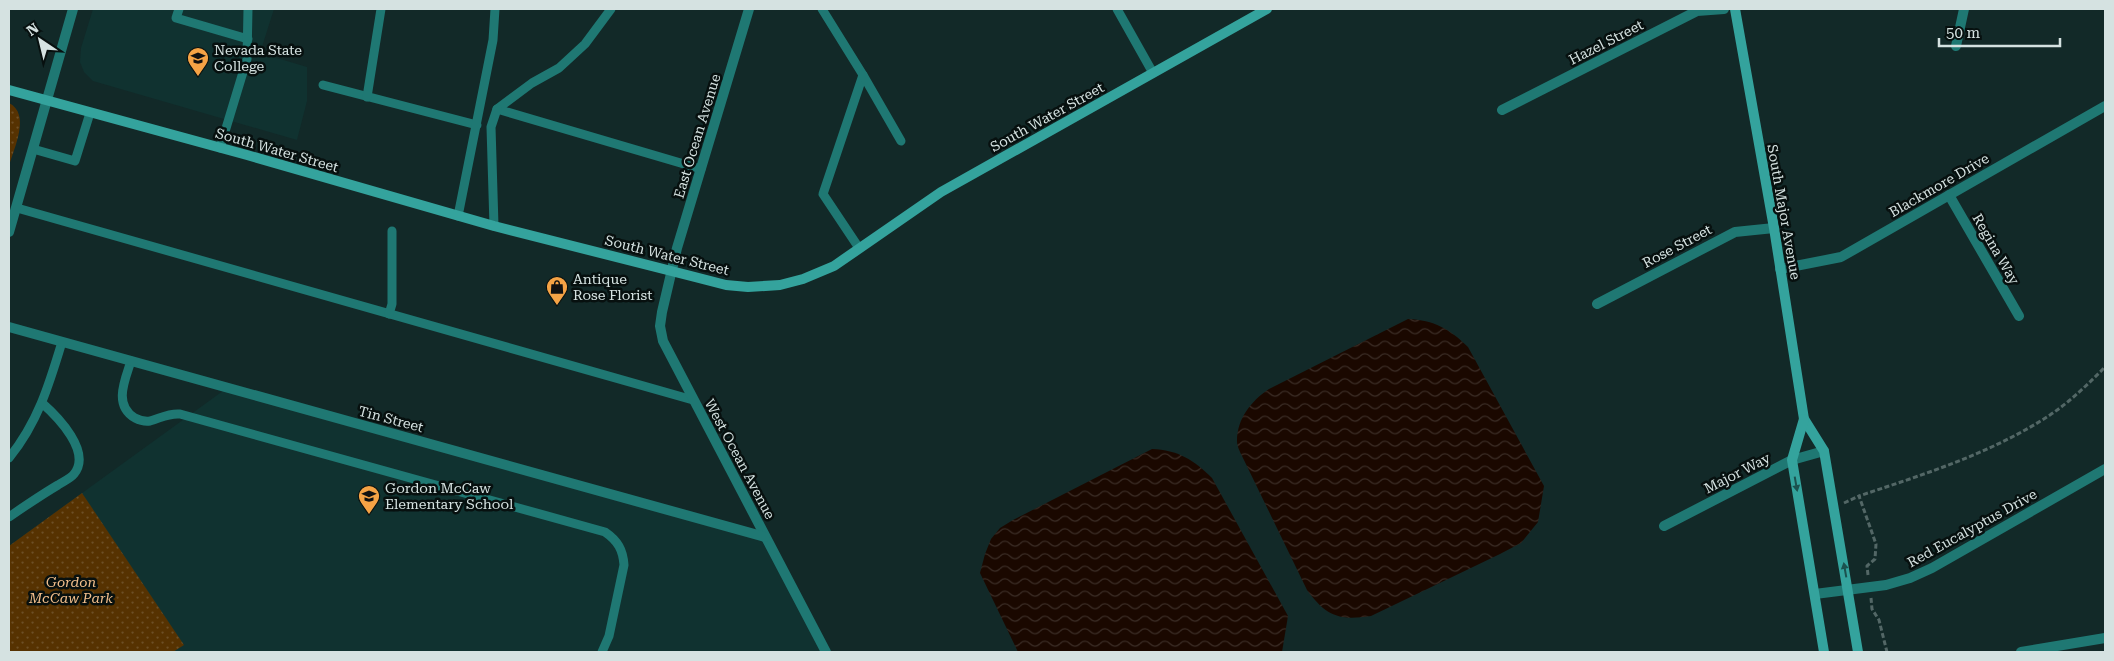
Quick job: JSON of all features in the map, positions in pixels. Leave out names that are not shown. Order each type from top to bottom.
[{"type":"main road","name":"South Water Street","points":[[9,90],[494,226],[726,285],[748,287],[780,285],[834,266],[941,192],[1153,73],[1251,13],[1267,9]]},
{"type":"main road","name":"South Major Avenue","points":[[1735,9],[1774,228],[1804,419],[1824,451],[1858,652]]},
{"type":"main road","name":"South Major Avenue","points":[[1804,419],[1792,460],[1824,652]]},
{"type":"street","points":[[9,232],[73,9]]},
{"type":"street","name":"East Ocean Avenue","points":[[672,271],[749,9]]},
{"type":"street","name":"Hazel Street","points":[[1502,110],[1697,11],[1724,9]]},
{"type":"street","points":[[1956,46],[1964,9]]},
{"type":"street","name":"Blackmore Drive","points":[[1780,269],[1841,257],[2105,106]]},
{"type":"street","name":"Regina Way","points":[[1949,196],[2019,316]]},
{"type":"street","name":"Rose Street","points":[[1597,304],[1734,232],[1774,228]]},
{"type":"street","name":"West Ocean Avenue","points":[[672,271],[660,326],[663,341],[826,652]]},
{"type":"street","name":"Tin Street","points":[[9,327],[765,537]]},
{"type":"street","name":"Major Way","points":[[1664,526],[1792,460],[1824,451]]},
{"type":"street","name":"Red Eucalyptus Drive","points":[[1814,594],[1870,588],[1910,578],[1932,568],[2105,469]]},
{"type":"street","points":[[2021,652],[2105,638]]},
{"type":"lane","points":[[179,9],[176,18],[248,38]]},
{"type":"lane","points":[[220,148],[247,59],[248,9]]},
{"type":"lane","points":[[367,97],[381,9]]},
{"type":"lane","points":[[458,216],[493,40],[495,9]]},
{"type":"lane","points":[[494,226],[491,127],[497,109],[532,83],[559,68],[585,44],[611,9]]},
{"type":"lane","points":[[822,9],[901,141]]},
{"type":"lane","points":[[1117,9],[1153,73]]},
{"type":"lane","points":[[860,248],[823,194],[863,75]]},
{"type":"lane","points":[[323,85],[477,125]]},
{"type":"lane","points":[[497,109],[701,169]]},
{"type":"lane","points":[[33,150],[75,161],[90,113]]},
{"type":"lane","points":[[16,208],[693,400]]},
{"type":"lane","points":[[389,314],[392,304],[392,231]]},
{"type":"lane","points":[[9,458],[42,403],[62,342]]},
{"type":"lane","points":[[131,361],[121,395],[127,412],[138,420],[145,421],[169,414],[180,414],[605,532],[619,544],[623,554],[624,565],[609,636],[602,652]]},
{"type":"lane","points":[[9,516],[74,474],[80,462],[78,450],[68,432],[58,417],[42,403]]},
{"type":"path","points":[[1887,652],[1879,620],[1872,609],[1867,566],[1875,560],[1876,544],[1859,496],[1947,467],[2019,433],[2051,414],[2071,399],[2105,367]]},
{"type":"shaded area","name":"Nevada State College","points":[[93,9],[274,9],[260,53],[307,67],[307,101],[297,140],[93,81],[84,72],[80,62],[81,48]]},
{"type":"shaded area","name":"Gordon McCaw Elementary School","points":[[227,388],[765,537],[826,652],[9,652],[9,546]]},
{"type":"green space","points":[[9,103],[16,108],[20,123],[17,141],[9,166]]},
{"type":"green space","name":"Gordon McCaw Park","points":[[82,493],[184,645],[173,652],[9,652],[9,546]]},
{"type":"water","points":[[1408,319],[1426,321],[1448,330],[1468,347],[1544,486],[1538,522],[1521,543],[1500,554],[1371,616],[1342,617],[1327,611],[1307,590],[1240,451],[1237,443],[1239,425],[1246,411],[1256,399],[1269,389]]},
{"type":"water","points":[[1152,449],[1170,451],[1185,457],[1212,478],[1288,616],[1282,652],[1018,652],[980,573],[991,539],[1000,528],[1013,520]]},
{"type":"place","name":"Nevada State College","points":[[198,77]]},
{"type":"place","name":"Antique Rose Florist","points":[[557,306]]},
{"type":"place","name":"Gordon McCaw Elementary School","points":[[369,515]]}]
